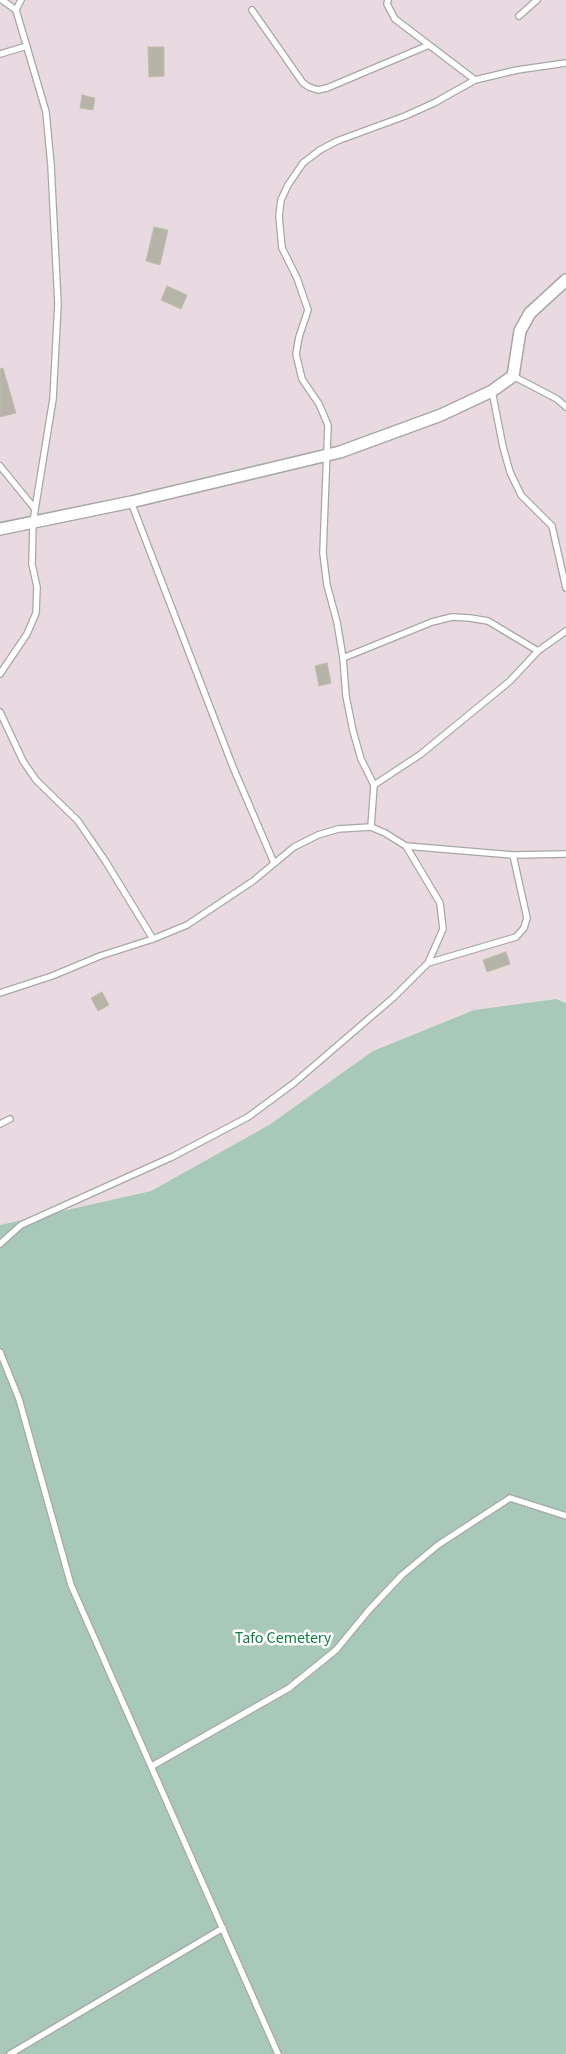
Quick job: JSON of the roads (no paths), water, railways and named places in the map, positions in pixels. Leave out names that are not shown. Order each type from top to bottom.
[{"type":"street","points":[[0,529],[131,502],[340,452],[441,415],[492,391],[513,376],[520,331],[530,313],[566,280]]},
{"type":"lane","points":[[0,674],[26,634],[36,612],[37,587],[32,564],[33,522],[53,399],[58,304],[51,164],[46,112],[16,10],[2,0]]},
{"type":"lane","points":[[16,10],[21,0]]},
{"type":"lane","points":[[388,0],[387,4],[395,19],[475,80]]},
{"type":"lane","points":[[519,16],[537,0]]},
{"type":"lane","points":[[252,10],[303,83],[318,90],[327,88],[429,45]]},
{"type":"lane","points":[[0,54],[27,46]]},
{"type":"lane","points":[[371,827],[374,785],[361,759],[353,731],[346,696],[343,658],[337,622],[327,585],[323,553],[328,425],[319,404],[302,379],[296,354],[299,337],[308,310],[297,278],[282,248],[279,216],[281,200],[288,185],[303,163],[320,150],[337,141],[412,113],[475,80],[517,70],[566,64]]},
{"type":"lane","points":[[513,376],[557,399],[566,407]]},
{"type":"lane","points":[[492,391],[510,472],[521,495],[552,526],[566,588]]},
{"type":"lane","points":[[0,466],[35,509]]},
{"type":"lane","points":[[131,502],[233,767],[274,863]]},
{"type":"lane","points":[[343,658],[432,622],[452,617],[488,621],[538,651]]},
{"type":"lane","points":[[374,785],[420,754],[473,712],[510,681],[538,651],[566,631]]},
{"type":"lane","points":[[0,712],[23,761],[36,780],[78,821],[106,862],[153,939]]},
{"type":"lane","points":[[0,993],[52,976],[100,956],[153,939],[195,920],[253,881],[294,847],[318,835],[347,828],[371,827],[406,846],[440,903],[443,929],[428,963],[341,1045],[294,1083],[248,1117],[172,1158],[21,1225],[0,1244]]},
{"type":"lane","points":[[406,846],[513,854],[566,854]]},
{"type":"lane","points":[[428,963],[516,937],[524,928],[527,918],[513,854]]},
{"type":"lane","points":[[0,1124],[10,1119]]},
{"type":"lane","points":[[0,1352],[19,1400],[71,1585],[278,2054]]},
{"type":"lane","points":[[152,1766],[289,1688],[336,1650],[369,1610],[402,1575],[438,1545],[510,1498],[566,1516]]},
{"type":"lane","points":[[10,2054],[223,1928]]},
{"type":"park label","name":"Tafo Cemetery","points":[[283,1639]]}]
